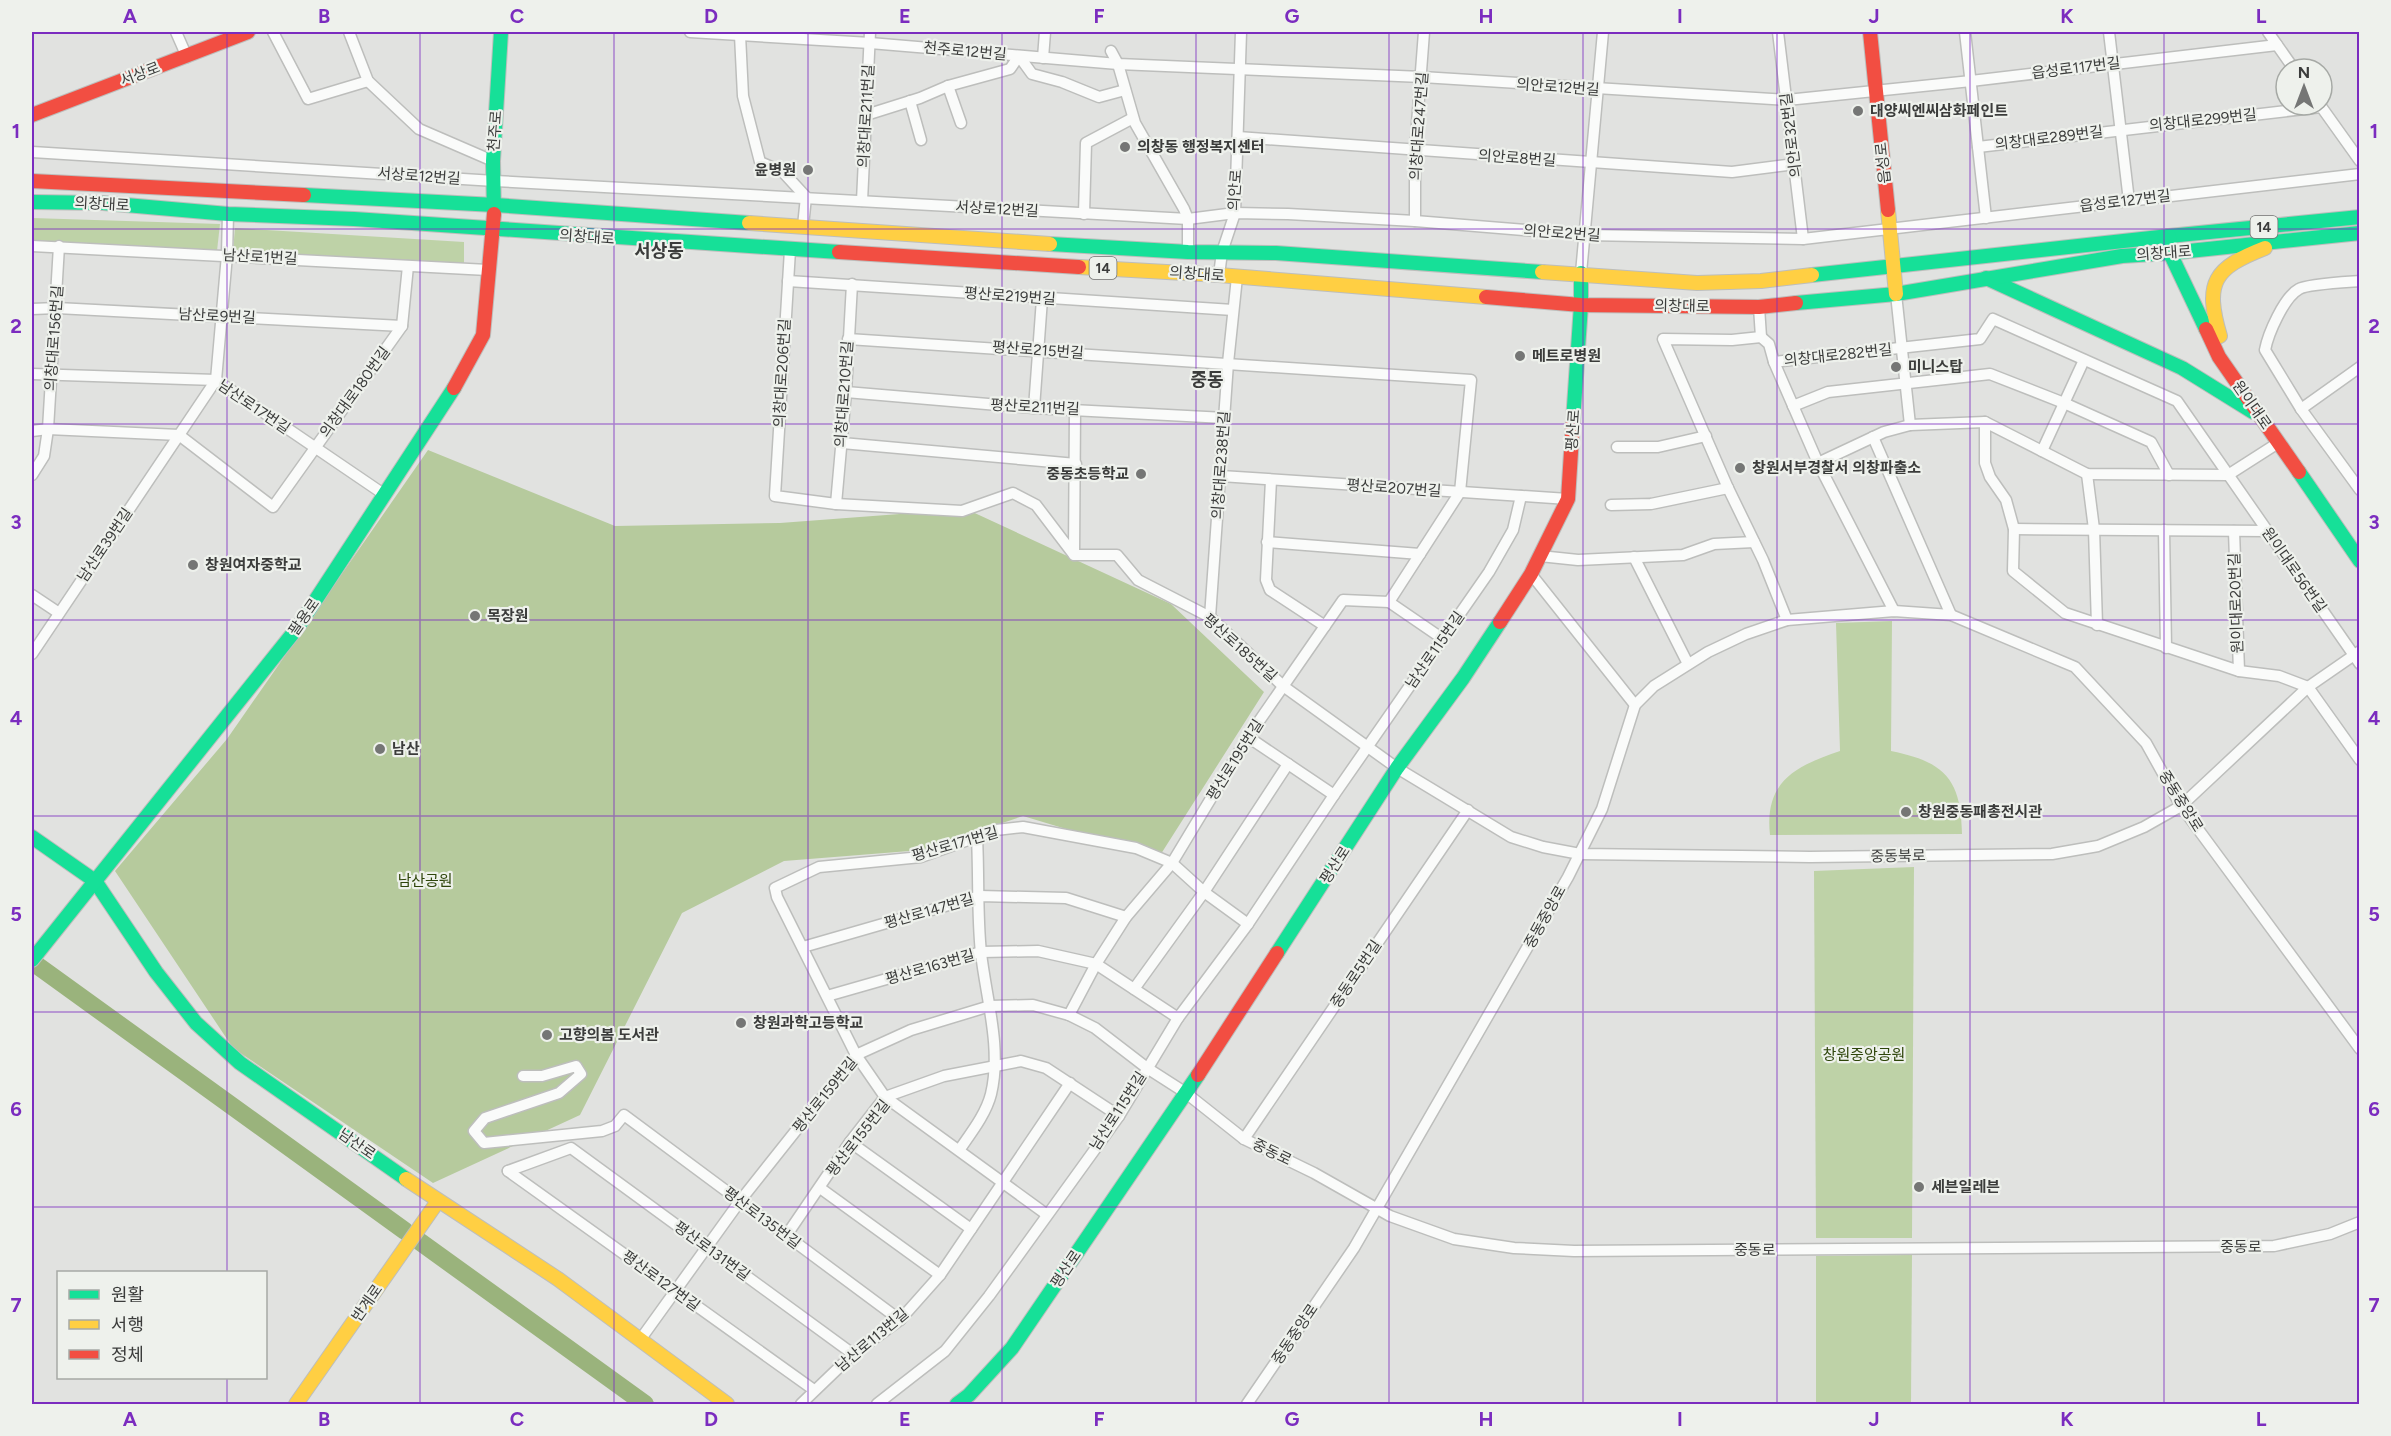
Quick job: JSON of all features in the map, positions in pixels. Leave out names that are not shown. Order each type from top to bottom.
[{"type":"main road","name":"서상로","points":[[32,115],[248,32]]},
{"type":"main road","name":"천주로","points":[[494,231],[493,161],[501,32]]},
{"type":"main road","name":"읍성로","points":[[1870,32],[1896,294]]},
{"type":"main road","name":"의창대로","points":[[32,181],[495,205],[1188,252],[1276,253],[1697,283],[1761,281],[2360,216]]},
{"type":"main road","name":"의창대로","points":[[32,202],[103,203],[228,214],[354,219],[494,231],[1219,275],[1581,305],[1759,307],[1896,294],[2122,256],[2280,243],[2360,233]]},
{"type":"main road","name":"팔용로","points":[[32,960],[298,627],[447,400],[483,335],[488,270],[494,231]]},
{"type":"main road","name":"원이대로","points":[[2169,236],[2170,253],[2219,357],[2360,561]]},
{"type":"main road","points":[[2260,417],[2224,350],[2212,315],[2211,293],[2221,272],[2239,258],[2280,243]]},
{"type":"main road","name":"평산로","points":[[957,1404],[969,1395],[1012,1348],[1186,1093],[1397,768],[1462,678],[1531,574],[1568,499],[1581,305],[1581,273]]},
{"type":"main road","points":[[1986,278],[2182,368],[2260,417]]},
{"type":"main road","name":"남산로","points":[[32,837],[95,881],[156,972],[196,1023],[240,1063],[438,1201],[558,1279],[727,1404]]},
{"type":"main road","name":"반계로","points":[[296,1404],[438,1201]]},
{"type":"street","points":[[176,32],[187,57]]},
{"type":"street","points":[[273,32],[308,99],[368,81]]},
{"type":"street","points":[[349,32],[368,81],[419,129],[493,161]]},
{"type":"street","name":"천주로12번길","points":[[690,32],[870,37],[1019,56],[1240,70]]},
{"type":"street","points":[[1043,58],[1045,32]]},
{"type":"street","name":"의안로","points":[[1219,275],[1222,252],[1235,213],[1241,32]]},
{"type":"street","name":"의창대로247번길","points":[[1415,221],[1415,150],[1424,32]]},
{"type":"street","points":[[1581,273],[1593,163],[1603,32]]},
{"type":"street","name":"의안로32번길","points":[[1778,32],[1803,239]]},
{"type":"street","name":"의창대로289번길","points":[[1965,32],[1986,218]]},
{"type":"street","points":[[2109,32],[2129,201]]},
{"type":"street","points":[[2268,32],[2286,57]]},
{"type":"street","points":[[741,35],[743,96],[760,162],[783,172],[806,197],[802,226]]},
{"type":"street","name":"의창대로211번길","points":[[862,201],[870,37]]},
{"type":"street","name":"읍성로117번길","points":[[1875,90],[2277,45]]},
{"type":"street","points":[[1111,51],[1118,64],[1133,118],[1188,219],[1188,252]]},
{"type":"street","points":[[866,115],[948,86],[1010,69],[1019,56],[1032,74],[1062,82],[1099,97],[1125,90]]},
{"type":"street","name":"의안로12번길","points":[[1240,70],[1422,77],[1599,90],[1787,100],[1875,90]]},
{"type":"street","points":[[948,86],[961,123]]},
{"type":"street","points":[[910,101],[921,140]]},
{"type":"street","name":"의창대로299번길","points":[[2121,130],[2274,112]]},
{"type":"street","points":[[2329,117],[2360,161]]},
{"type":"street","points":[[1084,214],[1086,143],[1133,118]]},
{"type":"street","name":"의창대로289번길","points":[[1978,147],[2121,130]]},
{"type":"street","name":"의안로8번길","points":[[1238,137],[1732,172],[1795,164]]},
{"type":"street","name":"서상로12번길","points":[[32,152],[1084,214],[1188,219],[1235,213]]},
{"type":"street","name":"읍성로127번길","points":[[1890,229],[2360,174]]},
{"type":"street","name":"의안로2번길","points":[[1235,213],[1415,221],[1585,235],[1803,239],[1890,229]]},
{"type":"street","points":[[216,380],[227,255],[228,214]]},
{"type":"street","name":"남산로1번길","points":[[32,246],[488,270]]},
{"type":"street","name":"의창대로156번길","points":[[32,475],[44,456],[48,429],[59,246]]},
{"type":"street","name":"의창대로206번길","points":[[790,250],[775,496],[836,504]]},
{"type":"street","name":"의창대로180번길","points":[[179,435],[273,507],[402,326],[408,266]]},
{"type":"street","name":"의창대로238번길","points":[[1210,617],[1228,363],[1237,277]]},
{"type":"street","name":"평산로219번길","points":[[788,281],[1233,310]]},
{"type":"street","points":[[2360,281],[2299,289],[2286,303],[2267,339],[2265,350],[2301,409],[2360,490]]},
{"type":"street","name":"의창대로210번길","points":[[836,504],[846,392],[852,284]]},
{"type":"street","name":"의창대로282번길","points":[[1896,294],[1910,425]]},
{"type":"street","points":[[1034,408],[1042,299]]},
{"type":"street","points":[[1759,307],[1761,337],[1769,344],[1774,362],[1818,463],[1894,611]]},
{"type":"street","name":"남산로9번길","points":[[32,309],[57,308],[402,326]]},
{"type":"street","name":"의창대로282번길","points":[[1774,362],[1980,339],[1993,319],[2084,360]]},
{"type":"street","points":[[1761,337],[1732,340],[1663,339],[1788,620]]},
{"type":"street","name":"평산로215번길","points":[[848,339],[1471,380],[1460,492]]},
{"type":"street","points":[[2042,451],[2084,360]]},
{"type":"street","name":"원이대로56번길","points":[[2084,360],[2177,401],[2357,657]]},
{"type":"street","points":[[2301,409],[2360,367]]},
{"type":"street","name":"남산로17번길","points":[[32,374],[216,380],[385,495]]},
{"type":"street","points":[[1793,406],[1828,392],[1990,374],[2064,403],[2151,442],[2169,475]]},
{"type":"street","name":"남산로39번길","points":[[32,654],[216,380]]},
{"type":"street","name":"평산로211번길","points":[[846,392],[1034,408],[1225,418]]},
{"type":"street","points":[[1074,555],[1075,409]]},
{"type":"street","points":[[1818,463],[1873,437],[1910,425],[1985,422],[2087,474],[2228,475],[2278,443]]},
{"type":"street","name":"원이대로20번길","points":[[1985,422],[1985,463],[1990,477],[2006,500],[2014,529],[2013,571],[2065,613],[2239,671],[2234,531]]},
{"type":"street","points":[[32,431],[48,429],[179,435]]},
{"type":"street","points":[[1617,447],[1658,447],[1706,436]]},
{"type":"street","points":[[1873,437],[1951,615]]},
{"type":"street","points":[[842,443],[1076,464]]},
{"type":"street","points":[[2087,474],[2094,529],[2097,625]]},
{"type":"street","name":"평산로207번길","points":[[1221,476],[1568,499]]},
{"type":"street","points":[[1271,480],[1265,573],[1270,590],[1325,626]]},
{"type":"street","points":[[1611,505],[1651,504],[1728,488]]},
{"type":"street","points":[[1443,639],[1389,603],[1460,492]]},
{"type":"street","points":[[836,504],[962,512],[1013,494],[1036,505],[1074,555]]},
{"type":"street","name":"남산로115번길","points":[[877,1404],[945,1351],[989,1296],[1046,1214],[1119,1116],[1178,1018],[1248,924],[1488,572],[1513,530],[1521,496]]},
{"type":"street","name":"원이대로20번길","points":[[2014,529],[2267,531]]},
{"type":"street","points":[[2164,530],[2166,648]]},
{"type":"street","points":[[1267,542],[1420,554]]},
{"type":"street","points":[[1540,556],[1578,560],[1683,555],[1714,544],[1754,542]]},
{"type":"street","name":"평산로185번길","points":[[1074,555],[1117,555],[1138,580],[1210,617],[1283,686],[1397,768]]},
{"type":"street","points":[[1634,557],[1688,664]]},
{"type":"street","points":[[1531,574],[1635,705]]},
{"type":"street","points":[[32,595],[59,613]]},
{"type":"street","name":"평산로195번길","points":[[1070,1015],[1096,964],[1126,918],[1172,863],[1248,737],[1342,600],[1389,603]]},
{"type":"street","name":"중동중앙로","points":[[1246,1404],[1354,1248],[1506,987],[1580,854],[1602,808],[1635,705],[1654,686],[1708,652],[1746,634],[1788,620],[1894,611],[1951,615],[2075,667],[2146,743],[2181,807],[2360,1049]]},
{"type":"street","name":"중동북로","points":[[1397,768],[1511,837],[1543,847],[1580,854],[1810,857],[2052,854],[2098,846],[2144,827],[2181,807],[2308,687],[2357,657]]},
{"type":"street","points":[[2239,671],[2279,676],[2308,687],[2360,760]]},
{"type":"street","points":[[1248,737],[1334,795]]},
{"type":"street","points":[[1134,989],[1204,892],[1288,764]]},
{"type":"street","name":"중동로5번길","points":[[1244,1138],[1468,810]]},
{"type":"street","name":"평산로171번길","points":[[803,947],[777,897],[776,888],[819,867],[921,857],[996,830],[1023,827],[1136,848],[1172,863],[1204,892],[1248,924]]},
{"type":"street","points":[[960,1149],[979,1121],[991,1095],[994,1065],[990,1006],[981,952],[977,838]]},
{"type":"street","name":"평산로147번길","points":[[803,947],[980,896],[1066,898],[1126,918]]},
{"type":"street","points":[[803,947],[856,1055],[885,1097],[960,1149],[1046,1214]]},
{"type":"street","name":"평산로163번길","points":[[827,996],[981,952],[1038,951],[1096,964],[1178,1018]]},
{"type":"street","name":"평산로159번길","points":[[640,1340],[740,1201],[856,1055],[911,1030],[990,1006],[1033,1005],[1070,1015],[1095,1028],[1147,1068],[1186,1093]]},
{"type":"street","name":"평산로155번길","points":[[786,1236],[850,1142],[885,1097],[944,1076],[1021,1061],[1046,1068],[1119,1116]]},
{"type":"street","name":"평산로135번길","points":[[523,1076],[542,1076],[576,1066],[581,1074],[559,1093],[485,1118],[474,1131],[484,1143],[602,1131],[615,1126],[624,1114],[900,1320]]},
{"type":"street","name":"남산로113번길","points":[[801,1404],[853,1354],[900,1320],[940,1275],[1070,1083]]},
{"type":"street","name":"중동로","points":[[1186,1093],[1244,1138],[1314,1173],[1376,1209],[1426,1231],[1454,1239],[1515,1248],[1574,1251],[2274,1246],[2330,1234],[2360,1222]]},
{"type":"street","points":[[850,1142],[971,1229]]},
{"type":"street","name":"평산로127번길","points":[[571,1148],[508,1171],[814,1390]]},
{"type":"street","name":"평산로131번길","points":[[571,1148],[853,1354]]},
{"type":"street","points":[[819,1188],[940,1275]]},
{"type":"green space","points":[[32,218],[220,224],[217,251],[32,242]]},
{"type":"green space","points":[[235,228],[464,242],[464,265],[233,251]]},
{"type":"green space","name":"남산공원","points":[[428,450],[615,526],[780,523],[966,509],[1171,604],[1264,692],[1159,857],[1023,816],[922,850],[784,861],[682,913],[580,1115],[433,1183],[233,1048],[115,871],[227,739]]},
{"type":"green space","points":[[1892,621],[1891,751],[1925,761],[1946,776],[1958,799],[1962,834],[1770,835],[1769,817],[1772,801],[1786,778],[1810,763],[1840,751],[1836,623]]},
{"type":"green space","name":"창원중앙공원","points":[[1914,867],[1912,1238],[1816,1238],[1814,871]]},
{"type":"green space","points":[[1912,1255],[1911,1404],[1816,1404],[1816,1256]]},
{"type":"waterway","points":[[38,966],[405,1231]]},
{"type":"waterway","points":[[419,1241],[645,1404]]},
{"type":"traffic: fast","points":[[494,214],[493,161],[501,32]]},
{"type":"traffic: fast","points":[[304,195],[495,205],[749,223]]},
{"type":"traffic: fast","points":[[32,202],[103,203],[228,214],[354,219],[839,252]]},
{"type":"traffic: fast","points":[[2169,236],[2360,217]]},
{"type":"traffic: fast","points":[[2170,253],[2360,233]]},
{"type":"traffic: fast","points":[[1812,275],[2169,236],[2170,253],[2206,329]]},
{"type":"traffic: fast","points":[[1050,244],[1188,252],[1276,253],[1542,272]]},
{"type":"traffic: fast","points":[[1796,303],[1896,294],[2122,256],[2170,253]]},
{"type":"traffic: fast","points":[[1573,421],[1581,273]]},
{"type":"traffic: fast","points":[[1986,278],[2182,368],[2253,412]]},
{"type":"traffic: fast","points":[[32,960],[298,627],[454,388]]},
{"type":"traffic: fast","points":[[2299,472],[2360,561]]},
{"type":"traffic: fast","points":[[1277,953],[1397,768],[1463,678],[1500,622]]},
{"type":"traffic: fast","points":[[32,837],[95,881],[156,972],[196,1023],[240,1063],[406,1179]]},
{"type":"traffic: fast","points":[[957,1404],[969,1395],[1012,1348],[1198,1075]]},
{"type":"traffic: slow","points":[[1888,210],[1896,294]]},
{"type":"traffic: slow","points":[[749,223],[1050,244]]},
{"type":"traffic: slow","points":[[2220,336],[2213,302],[2217,279],[2234,263],[2265,248]]},
{"type":"traffic: slow","points":[[1079,267],[1219,275],[1486,297]]},
{"type":"traffic: slow","points":[[1542,272],[1697,283],[1761,281],[1812,275]]},
{"type":"traffic: slow","points":[[406,1179],[558,1279],[727,1404]]},
{"type":"traffic: slow","points":[[296,1404],[438,1201]]},
{"type":"traffic: jam","points":[[32,115],[248,32]]},
{"type":"traffic: jam","points":[[1870,32],[1888,210]]},
{"type":"traffic: jam","points":[[32,181],[304,195]]},
{"type":"traffic: jam","points":[[454,388],[483,335],[494,214]]},
{"type":"traffic: jam","points":[[839,252],[1079,267]]},
{"type":"traffic: jam","points":[[1486,297],[1581,305],[1759,307],[1796,303]]},
{"type":"traffic: jam","points":[[2206,329],[2219,357],[2299,472]]},
{"type":"traffic: jam","points":[[1500,622],[1531,574],[1568,499],[1573,421]]},
{"type":"traffic: jam","points":[[1198,1075],[1277,953]]},
{"type":"place","name":"대양씨엔씨삼화페인트","points":[[1858,111]]},
{"type":"place","name":"의창동 행정복지센터","points":[[1125,147]]},
{"type":"place","name":"윤병원","points":[[808,170]]},
{"type":"place","name":"메트로병원","points":[[1520,356]]},
{"type":"place","name":"미니스탑","points":[[1896,367]]},
{"type":"place","name":"창원서부경찰서 의창파출소","points":[[1740,468]]},
{"type":"place","name":"중동초등학교","points":[[1141,474]]},
{"type":"place","name":"창원여자중학교","points":[[193,565]]},
{"type":"place","name":"목장원","points":[[475,616]]},
{"type":"place","name":"남산","points":[[380,749]]},
{"type":"place","name":"창원중동패총전시관","points":[[1906,812]]},
{"type":"place","name":"창원과학고등학교","points":[[741,1023]]},
{"type":"place","name":"고향의봄 도서관","points":[[547,1035]]},
{"type":"place","name":"세븐일레븐","points":[[1919,1187]]},
{"type":"district","name":"서상동","points":[[659,251]]},
{"type":"district","name":"중동","points":[[1207,380]]}]
